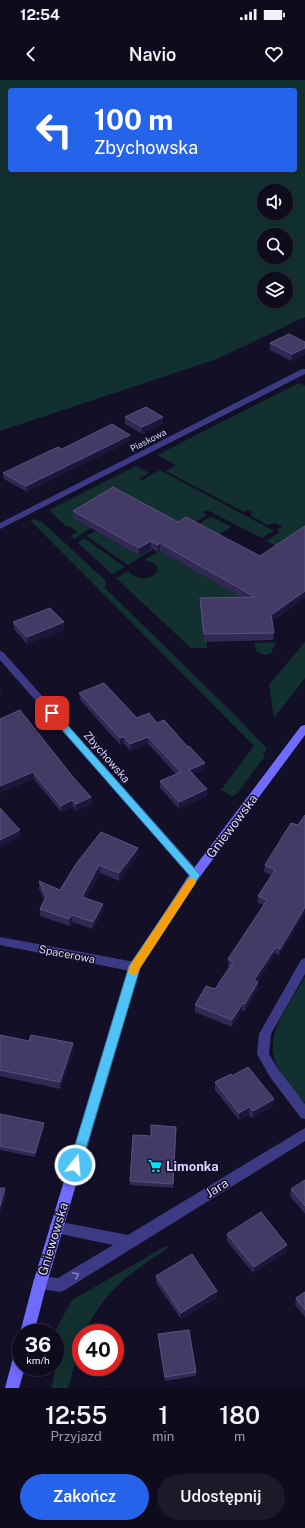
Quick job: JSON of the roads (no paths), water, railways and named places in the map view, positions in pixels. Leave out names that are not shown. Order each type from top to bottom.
[{"type":"street","name":"Piaskowa","points":[[0,526],[305,372]]},
{"type":"street","name":"Zbychowska","points":[[0,654],[195,875]]},
{"type":"street","name":"Gniewowska","points":[[29,1324],[56,1227],[135,966],[195,875],[305,728]]},
{"type":"street","name":"Spacerowa","points":[[0,941],[135,966]]},
{"type":"street","points":[[305,963],[265,1034],[263,1054],[274,1073],[305,1114]]},
{"type":"street","name":"Jara","points":[[40,1283],[60,1284],[305,1134]]},
{"type":"street","points":[[56,1227],[130,1242]]},
{"type":"street","points":[[12,1388],[15,1376]]},
{"type":"place","name":"Limonka","points":[[155,1166]]}]
